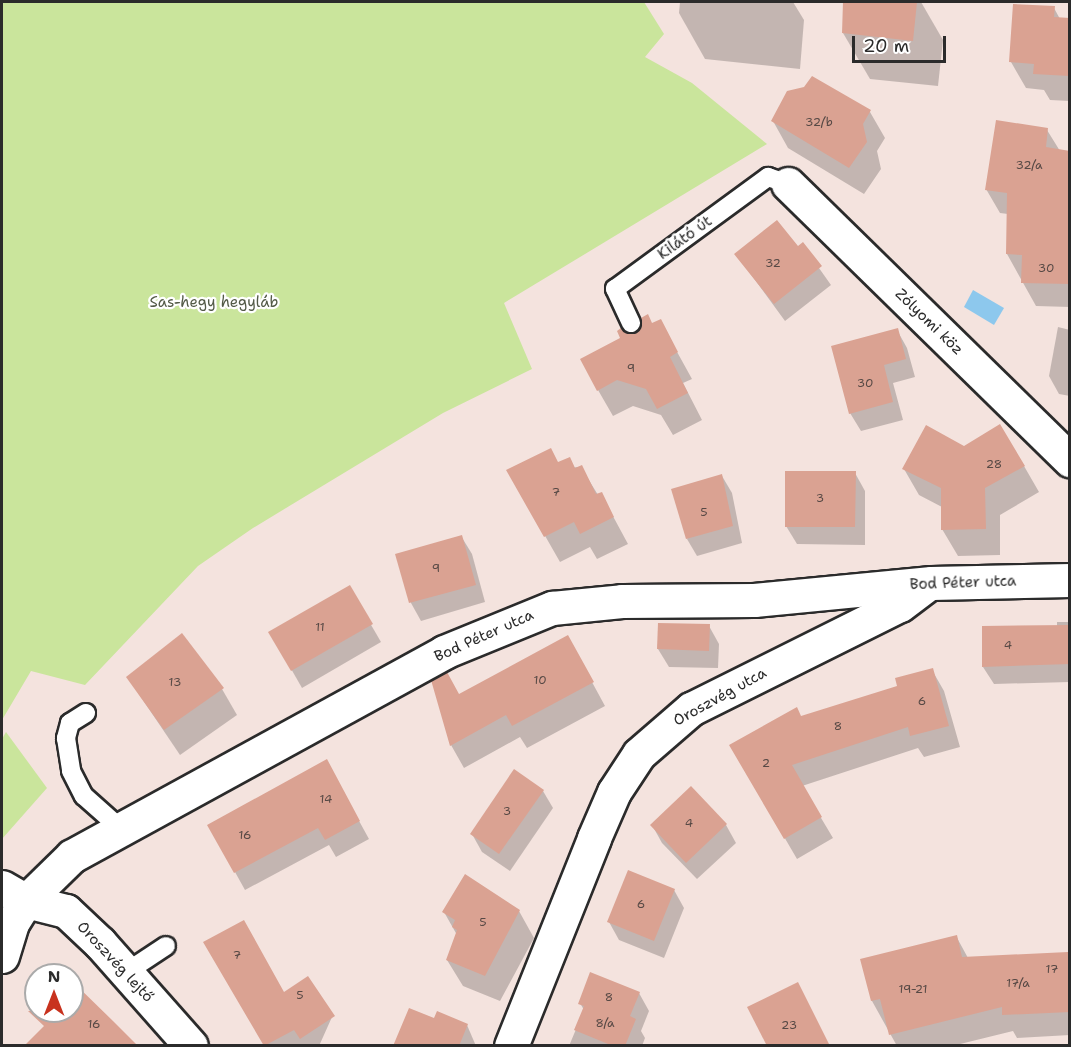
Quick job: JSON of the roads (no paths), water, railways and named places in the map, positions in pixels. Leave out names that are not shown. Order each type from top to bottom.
[{"type":"street","name":"Zólyomi köz","points":[[788,184],[1070,460]]},
{"type":"street","name":"Bod Péter utca","points":[[2,956],[12,923],[14,894],[72,856],[444,652],[552,608],[622,601],[754,600],[931,583],[1070,580]]},
{"type":"street","name":"Oroszvég utca","points":[[511,1046],[610,801],[639,754],[691,709],[900,605],[931,583]]},
{"type":"street","name":"Oroszvég lejtő","points":[[14,894],[66,911],[191,1046]]},
{"type":"lane","name":"Kilátó út","points":[[632,323],[615,289],[768,177],[788,184]]},
{"type":"lane","points":[[86,714],[70,723],[66,738],[71,771],[84,796],[120,828]]},
{"type":"lane","points":[[125,973],[166,946]]},
{"type":"water","points":[[973,290],[1004,308],[994,325],[964,307]]},
{"type":"park label","name":"Sas-hegy hegyláb","points":[[214,303]]}]
